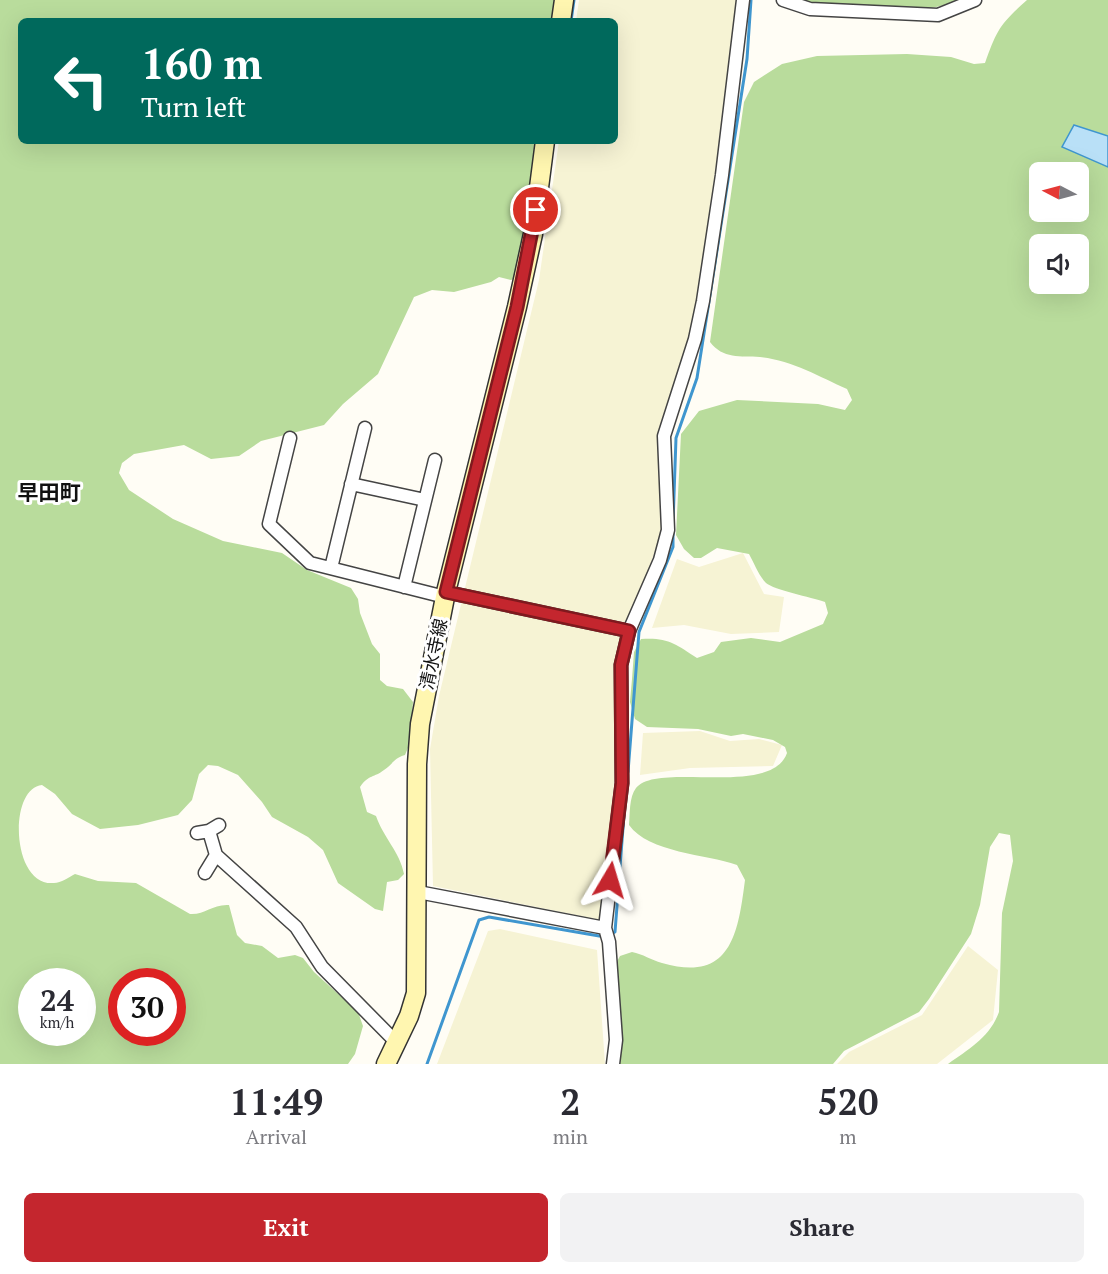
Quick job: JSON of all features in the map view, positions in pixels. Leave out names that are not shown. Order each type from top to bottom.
[{"type":"main road","points":[[561,18],[564,0]]},
{"type":"main road","name":"清水寺線","points":[[386,1064],[397,1043],[416,993],[417,765],[420,724],[445,595],[533,234],[545,144]]},
{"type":"street","points":[[613,1064],[616,1040],[609,942],[605,928],[622,783],[621,665],[629,631],[660,560],[668,530],[664,436],[695,339],[703,302],[722,175],[743,0]]},
{"type":"street","points":[[783,0],[810,9],[938,15],[975,0]]},
{"type":"street","points":[[331,568],[365,428]]},
{"type":"street","points":[[290,438],[269,524],[310,563],[445,595],[629,631]]},
{"type":"street","points":[[404,586],[435,460]]},
{"type":"street","points":[[351,484],[425,500]]},
{"type":"street","points":[[209,830],[216,855],[296,927],[322,967],[397,1043]]},
{"type":"street","points":[[206,873],[216,855]]},
{"type":"street","points":[[418,892],[605,928]]},
{"type":"shaded area","points":[[579,0],[738,0],[696,313],[660,436],[662,530],[614,671],[614,782],[601,920],[433,886],[430,749],[439,696],[539,280],[559,144],[618,144],[618,18],[576,18]]},
{"type":"shaded area","points":[[743,553],[764,594],[784,597],[779,632],[731,634],[684,625],[652,628],[677,559],[699,567]]},
{"type":"shaded area","points":[[700,731],[730,741],[759,739],[782,745],[773,766],[690,768],[640,775],[643,733]]},
{"type":"shaded area","points":[[500,929],[597,950],[605,1064],[437,1064],[488,931]]},
{"type":"shaded area","points":[[968,946],[998,970],[993,1020],[937,1064],[837,1064],[849,1052],[922,1015]]},
{"type":"green space","points":[[0,0],[557,0],[556,18],[18,18],[18,144],[539,144],[517,278],[511,280],[499,277],[491,282],[454,292],[432,290],[414,297],[378,374],[343,404],[324,425],[261,441],[239,456],[211,459],[184,445],[134,454],[122,463],[119,473],[129,490],[173,519],[223,541],[282,553],[307,570],[351,588],[358,599],[360,613],[372,644],[380,654],[380,680],[387,686],[403,689],[413,702],[410,743],[405,755],[366,780],[360,787],[367,812],[376,816],[399,859],[404,874],[398,880],[387,882],[383,911],[375,909],[338,883],[323,850],[308,837],[272,817],[238,775],[218,766],[208,765],[199,774],[192,800],[178,815],[138,825],[100,829],[72,814],[55,794],[42,785],[31,790],[23,802],[19,837],[22,855],[29,870],[40,880],[57,883],[75,874],[98,881],[136,883],[190,914],[229,905],[237,935],[245,943],[262,946],[278,958],[295,955],[303,958],[314,972],[358,1012],[363,1026],[355,1054],[348,1064],[0,1064]]},
{"type":"green space","points":[[790,0],[960,0],[919,10],[876,11]]},
{"type":"green space","points":[[1027,0],[1108,0],[1108,1064],[948,1064],[971,1048],[990,1029],[999,1012],[1002,913],[1013,861],[1010,835],[999,833],[990,847],[980,905],[971,934],[919,1012],[844,1051],[833,1064],[617,1064],[615,965],[620,956],[632,952],[662,963],[685,967],[703,966],[717,960],[727,949],[734,935],[745,880],[737,865],[664,847],[638,834],[629,825],[630,806],[636,788],[648,781],[666,777],[738,777],[760,774],[777,766],[787,753],[785,747],[773,740],[743,734],[731,736],[698,729],[647,727],[635,719],[630,702],[634,652],[641,639],[671,642],[697,658],[714,652],[721,642],[751,638],[780,642],[823,624],[828,613],[825,602],[770,586],[759,573],[749,554],[717,548],[701,558],[694,558],[684,549],[676,535],[681,434],[699,411],[737,400],[818,404],[845,410],[852,400],[847,389],[805,370],[772,359],[726,354],[710,342],[744,102],[754,82],[782,64],[817,56],[907,54],[951,57],[974,64],[985,63],[1000,28]]},
{"type":"water","points":[[1074,125],[1108,136],[1108,167],[1062,147]]},
{"type":"waterway","points":[[571,18],[574,0]]},
{"type":"waterway","points":[[673,524],[676,438],[697,378],[747,59],[751,0]]},
{"type":"waterway","points":[[628,772],[639,632],[673,547],[673,531]]},
{"type":"waterway","points":[[611,934],[615,932],[624,815]]},
{"type":"waterway","points":[[427,1064],[479,920],[489,917],[605,937]]},
{"type":"district","name":"早田町","points":[[49,492]]},
{"type":"route","points":[[536,210],[517,307],[446,592],[629,631],[621,665],[622,783],[610,880]]}]
